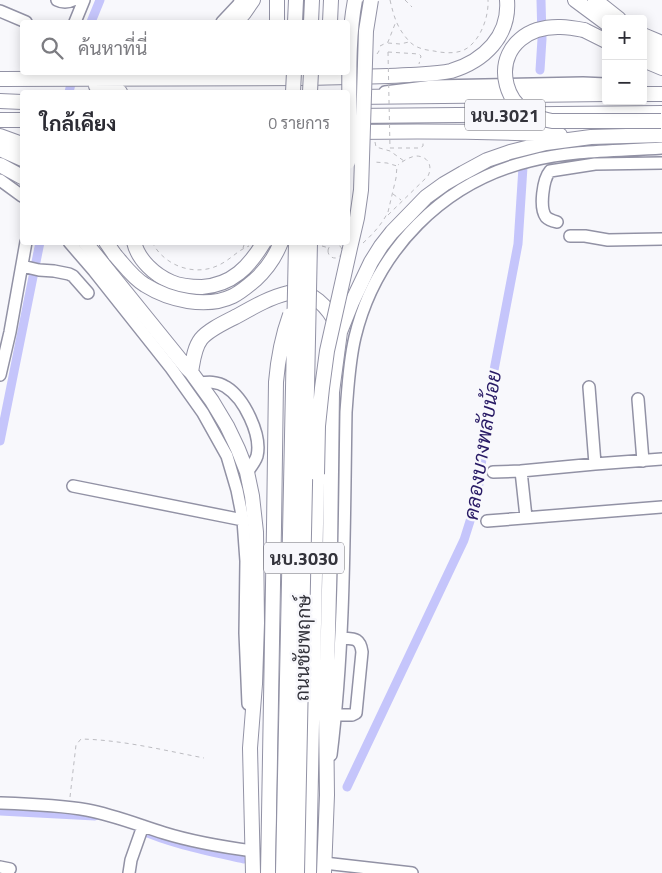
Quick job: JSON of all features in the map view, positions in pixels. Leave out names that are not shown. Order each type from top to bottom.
[{"type":"main road","points":[[238,20],[253,0]]},
{"type":"main road","points":[[277,0],[277,20]]},
{"type":"main road","points":[[295,20],[296,0]]},
{"type":"main road","points":[[300,20],[301,0]]},
{"type":"main road","points":[[313,0],[313,20]]},
{"type":"main road","points":[[330,20],[331,0]]},
{"type":"main road","points":[[350,49],[352,19],[356,0]]},
{"type":"main road","points":[[309,873],[319,417],[327,350],[352,240],[361,190],[366,31],[370,0]]},
{"type":"main road","points":[[0,79],[67,77],[105,79],[376,77],[450,71],[471,62],[497,41],[504,28],[508,10],[507,0]]},
{"type":"main road","points":[[575,0],[602,20]]},
{"type":"main road","points":[[595,0],[614,15]]},
{"type":"main road","points":[[602,39],[584,30],[565,27],[539,29],[525,36],[513,46],[508,56],[506,78],[511,97],[523,110],[540,119],[552,121],[662,123]]},
{"type":"main road","points":[[647,37],[662,44]]},
{"type":"main road","points":[[647,48],[662,56]]},
{"type":"main road","points":[[647,62],[662,68]]},
{"type":"main road","points":[[105,79],[120,75]]},
{"type":"main road","points":[[293,90],[294,75]]},
{"type":"main road","points":[[299,75],[299,90]]},
{"type":"main road","points":[[312,75],[312,90]]},
{"type":"main road","points":[[350,75],[350,90]]},
{"type":"main road","points":[[0,88],[99,86],[115,90]]},
{"type":"main road","name":"นบ.3021","points":[[351,97],[602,94]]},
{"type":"main road","points":[[0,101],[20,102]]},
{"type":"main road","name":"นบ.3021","points":[[350,116],[662,123]]},
{"type":"main road","points":[[0,120],[20,120]]},
{"type":"main road","points":[[324,868],[332,392],[340,332],[370,262],[392,232],[426,197],[463,173],[510,152],[546,143],[591,138],[662,123]]},
{"type":"main road","points":[[350,132],[410,131],[591,138]]},
{"type":"main road","points":[[0,136],[20,143]]},
{"type":"main road","points":[[0,149],[20,158]]},
{"type":"main road","points":[[0,164],[20,176]]},
{"type":"main road","points":[[88,245],[195,377],[228,426],[246,472],[252,496],[257,550],[257,640],[250,748],[253,873]]},
{"type":"main road","points":[[108,245],[129,272],[143,284],[162,295],[179,300],[199,302],[219,300],[232,296],[245,288],[267,267],[277,254],[280,245]]},
{"type":"main road","points":[[134,245],[145,262],[157,274],[172,282],[194,287],[213,286],[232,279],[254,258],[258,245]]},
{"type":"main road","name":"ถนนชัยพฤกษ์","points":[[283,873],[296,245]]},
{"type":"main road","name":"ถนนชัยพฤกษ์","points":[[297,873],[310,245]]},
{"type":"main road","points":[[268,873],[276,382],[282,339],[301,286],[320,245]]},
{"type":"main road","points":[[195,377],[197,346],[205,335],[223,323],[268,300],[290,292],[304,293],[322,303],[335,321],[340,332]]},
{"type":"street","points":[[57,0],[63,2],[73,0]]},
{"type":"street","points":[[76,20],[84,0]]},
{"type":"street","points":[[224,20],[241,0]]},
{"type":"street","points":[[0,10],[22,20]]},
{"type":"street","points":[[351,97],[433,86],[602,84]]},
{"type":"street","points":[[326,795],[336,714],[341,638],[348,384],[355,337],[374,285],[388,261],[422,218],[466,186],[490,174],[531,160],[550,157],[662,148]]},
{"type":"street","points":[[556,222],[548,219],[543,208],[542,199],[547,175],[550,171],[595,164],[662,163]]},
{"type":"street","points":[[0,180],[20,195]]},
{"type":"street","points":[[570,236],[585,236],[608,240],[662,239]]},
{"type":"street","points":[[0,375],[24,267],[26,245]]},
{"type":"street","points":[[72,245],[171,368],[203,413],[227,456],[243,520],[246,561],[245,633],[250,748]]},
{"type":"street","points":[[24,267],[74,276],[88,293]]},
{"type":"street","points":[[195,377],[226,386],[236,396],[250,418],[258,441],[258,454],[246,472]]},
{"type":"street","points":[[589,387],[595,464]]},
{"type":"street","points":[[638,399],[643,461]]},
{"type":"street","points":[[493,472],[662,459]]},
{"type":"street","points":[[521,471],[526,518]]},
{"type":"street","points":[[73,486],[243,520]]},
{"type":"street","points":[[486,521],[662,507]]},
{"type":"street","points":[[336,714],[356,713],[362,652],[360,642],[341,638]]},
{"type":"street","points":[[0,803],[87,810],[121,818],[143,827],[210,845],[253,851]]},
{"type":"street","points":[[129,873],[131,860],[143,827]]},
{"type":"street","points":[[324,868],[412,873]]},
{"type":"path","points":[[390,0],[396,23],[410,42],[416,47],[439,52],[456,52],[464,50],[471,44],[485,23],[488,0]]},
{"type":"path","points":[[405,0],[412,7]]},
{"type":"path","points":[[386,43],[400,44],[410,42]]},
{"type":"path","points":[[372,58],[379,51],[379,47]]},
{"type":"path","points":[[413,65],[418,64],[420,60],[421,56],[418,54],[388,52],[390,148],[420,148],[423,146],[423,142],[420,140]]},
{"type":"path","points":[[387,65],[396,65]]},
{"type":"path","points":[[375,142],[376,147],[390,151],[404,161]]},
{"type":"path","points":[[362,245],[388,212],[397,166],[411,157],[425,158],[430,167],[428,176],[385,217]]},
{"type":"path","points":[[371,162],[397,166]]},
{"type":"path","points":[[392,194],[402,201]]},
{"type":"path","points":[[154,245],[160,253],[178,267],[198,270],[214,268],[243,248],[253,245]]},
{"type":"path","points":[[332,245],[330,246],[329,253],[334,257],[338,257],[342,252],[339,245]]},
{"type":"path","points":[[69,808],[76,746],[81,739],[123,743],[204,758]]},
{"type":"waterway","points":[[92,20],[100,0]]},
{"type":"waterway","name":"คลองบางพลับน้อย","points":[[540,70],[542,39],[541,0]]},
{"type":"waterway","points":[[70,90],[73,76]]},
{"type":"waterway","name":"คลองบางพลับน้อย","points":[[347,787],[464,540],[477,499],[491,386],[518,244],[523,167]]},
{"type":"waterway","points":[[0,441],[39,245]]},
{"type":"waterway","points":[[0,811],[95,816]]},
{"type":"waterway","points":[[138,829],[177,843],[244,859]]}]
